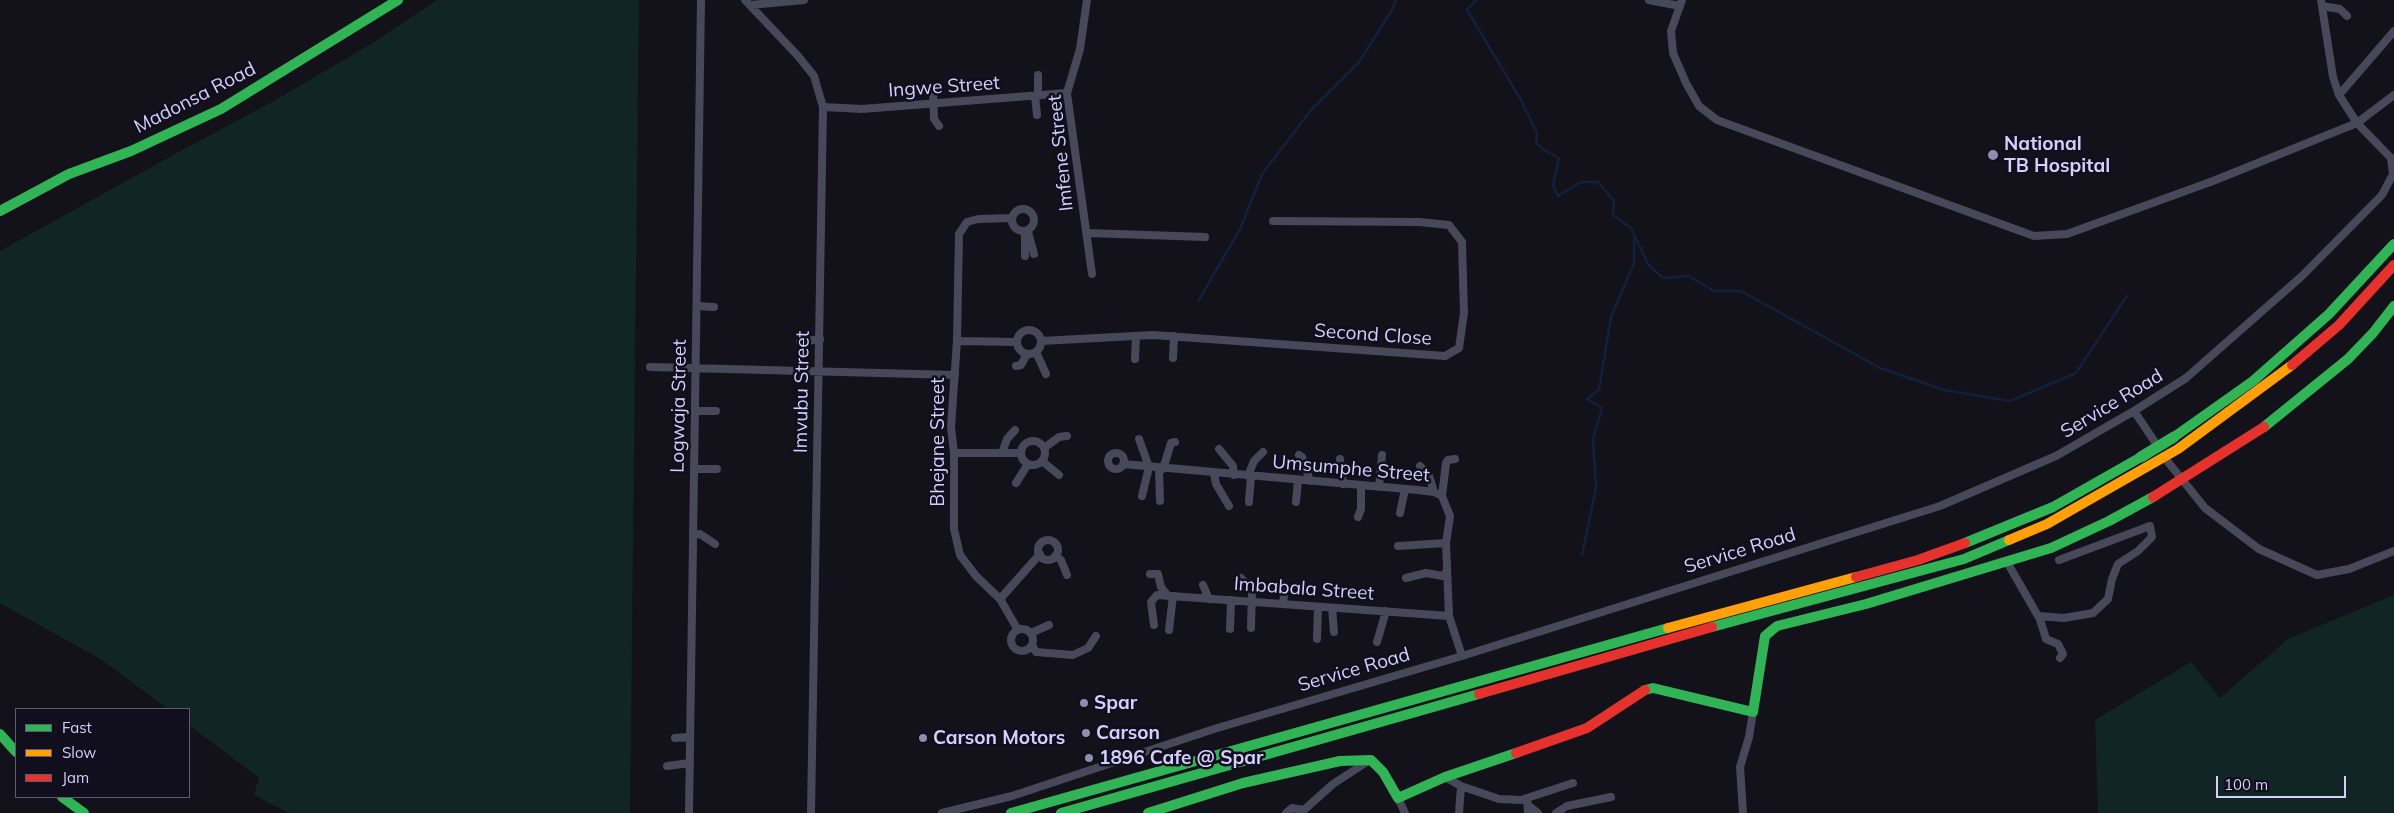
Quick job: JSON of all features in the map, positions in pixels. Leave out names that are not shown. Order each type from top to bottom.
[{"type":"main road","name":"Madonsa Road","points":[[0,211],[69,174],[131,151],[221,109],[398,0]]},
{"type":"main road","points":[[1011,813],[1703,618],[1918,560],[1994,532],[2053,507],[2141,457],[2174,437],[2253,381],[2329,314],[2394,244]]},
{"type":"main road","points":[[1061,813],[1755,615],[1964,559],[2047,524],[2178,449],[2215,424],[2299,360],[2338,325],[2394,265]]},
{"type":"main road","points":[[1148,813],[1243,783],[1340,761],[1371,760],[1382,772],[1398,798],[1445,777],[1587,728],[1641,691],[1653,688],[1753,712],[1765,636],[1777,626],[1866,604],[2007,562],[2051,548],[2109,521],[2181,481],[2289,408],[2348,359],[2373,333],[2394,306]]},
{"type":"main road","points":[[0,734],[15,751]]},
{"type":"main road","points":[[63,798],[84,813]]},
{"type":"street","name":"Logwaja Street","points":[[689,813],[701,0]]},
{"type":"street","points":[[747,2],[804,0]]},
{"type":"street","name":"Imfene Street","points":[[1087,0],[1080,49],[1068,93],[1092,274]]},
{"type":"street","points":[[1649,0],[1681,3],[1671,31],[1673,53],[1686,83],[1700,106],[1718,120],[2034,236],[2067,234],[2213,181],[2357,123],[2394,96]]},
{"type":"street","name":"Imvubu Street","points":[[747,2],[798,56],[814,76],[823,107],[812,813]]},
{"type":"street","points":[[2321,3],[2340,9],[2346,16]]},
{"type":"street","name":"Service Road","points":[[942,813],[1012,796],[1232,724],[1462,656],[1940,506],[2056,456],[2134,411],[2186,378],[2302,276],[2382,195],[2393,174],[2392,158],[2381,150],[2357,123],[2339,95],[2333,77],[2321,3]]},
{"type":"street","points":[[2339,95],[2394,30]]},
{"type":"street","points":[[1037,115],[1036,91],[1038,75]]},
{"type":"street","points":[[933,86],[934,119],[939,126]]},
{"type":"street","name":"Ingwe Street","points":[[823,107],[862,109],[1068,93]]},
{"type":"street","points":[[1025,256],[1025,230],[1034,222],[1031,212],[1025,209],[1018,210],[1012,218],[1014,226],[1025,230],[1034,254]]},
{"type":"street","name":"Bhejane Street","points":[[1012,218],[978,219],[967,222],[959,234],[957,341],[951,427],[954,453],[954,529],[960,555],[976,576],[1000,599],[1018,630]]},
{"type":"street","name":"Second Close","points":[[1040,341],[1174,336],[1445,356],[1459,348],[1464,313],[1462,242],[1449,225],[1419,222],[1273,221]]},
{"type":"street","points":[[1087,233],[1205,237]]},
{"type":"street","points":[[697,306],[714,307]]},
{"type":"street","points":[[1036,352],[1027,354],[1019,349],[1016,342],[1019,335],[1028,330],[1035,332],[1040,341],[1036,352],[1046,374]]},
{"type":"street","points":[[1135,359],[1136,336]]},
{"type":"street","points":[[1173,358],[1174,336]]},
{"type":"street","points":[[800,342],[820,339]]},
{"type":"street","points":[[957,341],[1016,342]]},
{"type":"street","points":[[1016,366],[1021,365],[1027,354]]},
{"type":"street","points":[[650,367],[955,375]]},
{"type":"street","points":[[695,411],[716,411]]},
{"type":"street","points":[[2134,411],[2161,452]]},
{"type":"street","points":[[1002,453],[1007,439],[1015,430]]},
{"type":"street","points":[[1044,448],[1059,436],[1067,436]]},
{"type":"street","points":[[1139,438],[1149,467],[1142,496]]},
{"type":"street","points":[[1030,440],[1039,442],[1044,448],[1045,456],[1037,464],[1028,464],[1023,460],[1020,453],[1023,445],[1030,440]]},
{"type":"street","points":[[1160,501],[1161,469],[1171,443],[1175,442]]},
{"type":"street","points":[[1219,449],[1233,466],[1234,475]]},
{"type":"street","points":[[1249,502],[1249,476],[1254,460],[1263,452]]},
{"type":"street","points":[[954,453],[1020,453]]},
{"type":"street","points":[[1299,455],[1302,457],[1310,481]]},
{"type":"street","points":[[1379,487],[1382,455]]},
{"type":"street","points":[[1340,459],[1342,484]]},
{"type":"street","points":[[1442,496],[1446,462],[1455,459]]},
{"type":"street","points":[[1042,461],[1059,475]]},
{"type":"street","points":[[2168,462],[2181,481],[2205,508],[2259,549],[2316,575],[2349,569],[2394,551]]},
{"type":"street","points":[[1016,483],[1028,464]]},
{"type":"street","name":"Umsumphe Street","points":[[1123,464],[1214,474],[1405,489],[1434,492],[1442,496],[1450,516],[1446,543],[1449,616],[1462,656]]},
{"type":"street","points":[[1420,466],[1430,476],[1434,492]]},
{"type":"street","points":[[694,469],[717,469]]},
{"type":"street","points":[[1214,474],[1216,484],[1228,506]]},
{"type":"street","points":[[1296,502],[1298,480]]},
{"type":"street","points":[[1358,517],[1361,508],[1361,485]]},
{"type":"street","points":[[1400,513],[1405,489]]},
{"type":"street","points":[[2039,616],[2064,618],[2093,613],[2108,599],[2112,579],[2118,564],[2138,551],[2152,538],[2150,526],[2059,560]]},
{"type":"street","points":[[693,535],[700,534],[715,544]]},
{"type":"street","points":[[1049,540],[1056,545],[1058,551],[1055,556],[1048,559],[1040,554],[1038,548],[1041,543],[1049,540]]},
{"type":"street","points":[[1398,546],[1446,543]]},
{"type":"street","points":[[1000,599],[1040,554]]},
{"type":"street","points":[[1055,556],[1061,560],[1067,575]]},
{"type":"street","points":[[2007,562],[2039,616],[2046,638],[2058,644],[2063,654],[2060,658]]},
{"type":"street","points":[[1406,578],[1426,573],[1443,576],[1447,571]]},
{"type":"street","points":[[1150,574],[1158,574],[1161,587],[1170,596],[1169,630]]},
{"type":"street","points":[[1241,578],[1252,590],[1251,628]]},
{"type":"street","points":[[1203,585],[1209,599]]},
{"type":"street","points":[[1283,604],[1285,587]]},
{"type":"street","name":"Imbabala Street","points":[[1154,625],[1151,602],[1157,595],[1449,616]]},
{"type":"street","points":[[1230,630],[1231,600]]},
{"type":"street","points":[[1317,639],[1318,607]]},
{"type":"street","points":[[1332,608],[1334,632]]},
{"type":"street","points":[[1377,642],[1386,612]]},
{"type":"street","points":[[1031,633],[1049,625]]},
{"type":"street","points":[[1031,633],[1025,630],[1018,630],[1012,638],[1016,648],[1026,650],[1032,645]]},
{"type":"street","points":[[1031,633],[1032,645],[1036,652],[1073,655],[1088,648],[1096,636]]},
{"type":"street","points":[[1742,813],[1740,767],[1749,738],[1753,712]]},
{"type":"street","points":[[675,738],[690,737]]},
{"type":"street","points":[[1286,813],[1292,808],[1305,811],[1333,784],[1371,760]]},
{"type":"street","points":[[667,766],[690,763]]},
{"type":"street","points":[[1445,777],[1461,786],[1499,799],[1528,806],[1538,813]]},
{"type":"street","points":[[1528,806],[1573,784]]},
{"type":"street","points":[[1459,813],[1461,786]]},
{"type":"street","points":[[1556,813],[1567,806],[1611,797]]},
{"type":"street","points":[[1398,798],[1405,813]]},
{"type":"green space","points":[[437,0],[639,0],[630,813],[289,813],[254,795],[259,778],[190,726],[190,708],[167,708],[102,660],[0,603],[0,251],[274,101],[371,44]]},
{"type":"green space","points":[[2394,595],[2394,813],[2098,813],[2095,720],[2191,662],[2220,698],[2288,639]]},
{"type":"waterway","points":[[1199,300],[1240,229],[1262,174],[1312,109],[1359,62],[1392,10],[1396,0]]},
{"type":"waterway","points":[[1476,0],[1467,10],[1521,100],[1537,133],[1536,142],[1542,149],[1559,158],[1553,185],[1558,196],[1581,182],[1598,182],[1614,201],[1613,215],[1631,228],[1648,264],[1663,278],[1689,276],[1714,291],[1741,291],[1880,368],[1944,390],[2010,401],[2076,373],[2127,296]]},
{"type":"waterway","points":[[1582,555],[1596,488],[1593,439],[1602,408],[1587,399],[1599,390],[1611,317],[1634,263],[1634,238]]},
{"type":"traffic: fast","points":[[0,211],[69,174],[131,151],[221,109],[398,0]]},
{"type":"traffic: fast","points":[[2174,437],[2253,381],[2329,314],[2394,244]]},
{"type":"traffic: fast","points":[[2264,427],[2348,359],[2373,333],[2394,306]]},
{"type":"traffic: fast","points":[[2141,457],[2174,437]]},
{"type":"traffic: fast","points":[[1965,543],[2053,507],[2141,457]]},
{"type":"traffic: fast","points":[[1645,690],[1653,688],[1753,712],[1765,636],[1777,626],[1866,604],[2051,548],[2109,521],[2153,497]]},
{"type":"traffic: fast","points":[[1712,627],[1964,559],[2009,540]]},
{"type":"traffic: fast","points":[[1011,813],[1668,628]]},
{"type":"traffic: fast","points":[[1061,813],[1479,694]]},
{"type":"traffic: fast","points":[[0,734],[15,751]]},
{"type":"traffic: fast","points":[[1148,813],[1243,783],[1340,761],[1371,760],[1383,772],[1398,798],[1445,777],[1516,753]]},
{"type":"traffic: fast","points":[[63,798],[84,813]]},
{"type":"traffic: slow","points":[[2009,540],[2047,524],[2178,449],[2292,365]]},
{"type":"traffic: slow","points":[[1668,628],[1856,577]]},
{"type":"traffic: jam","points":[[2292,365],[2339,325],[2394,265]]},
{"type":"traffic: jam","points":[[2153,497],[2264,427]]},
{"type":"traffic: jam","points":[[1856,577],[1918,560],[1965,543]]},
{"type":"traffic: jam","points":[[1479,694],[1712,627]]},
{"type":"traffic: jam","points":[[1516,753],[1587,728],[1645,690]]},
{"type":"place","name":"National TB Hospital","points":[[1993,155]]},
{"type":"place","name":"Spar","points":[[1084,703]]},
{"type":"place","name":"Carson","points":[[1086,733]]},
{"type":"place","name":"Carson Motors","points":[[923,738]]},
{"type":"place","name":"1896 Cafe @ Spar","points":[[1089,758]]}]
